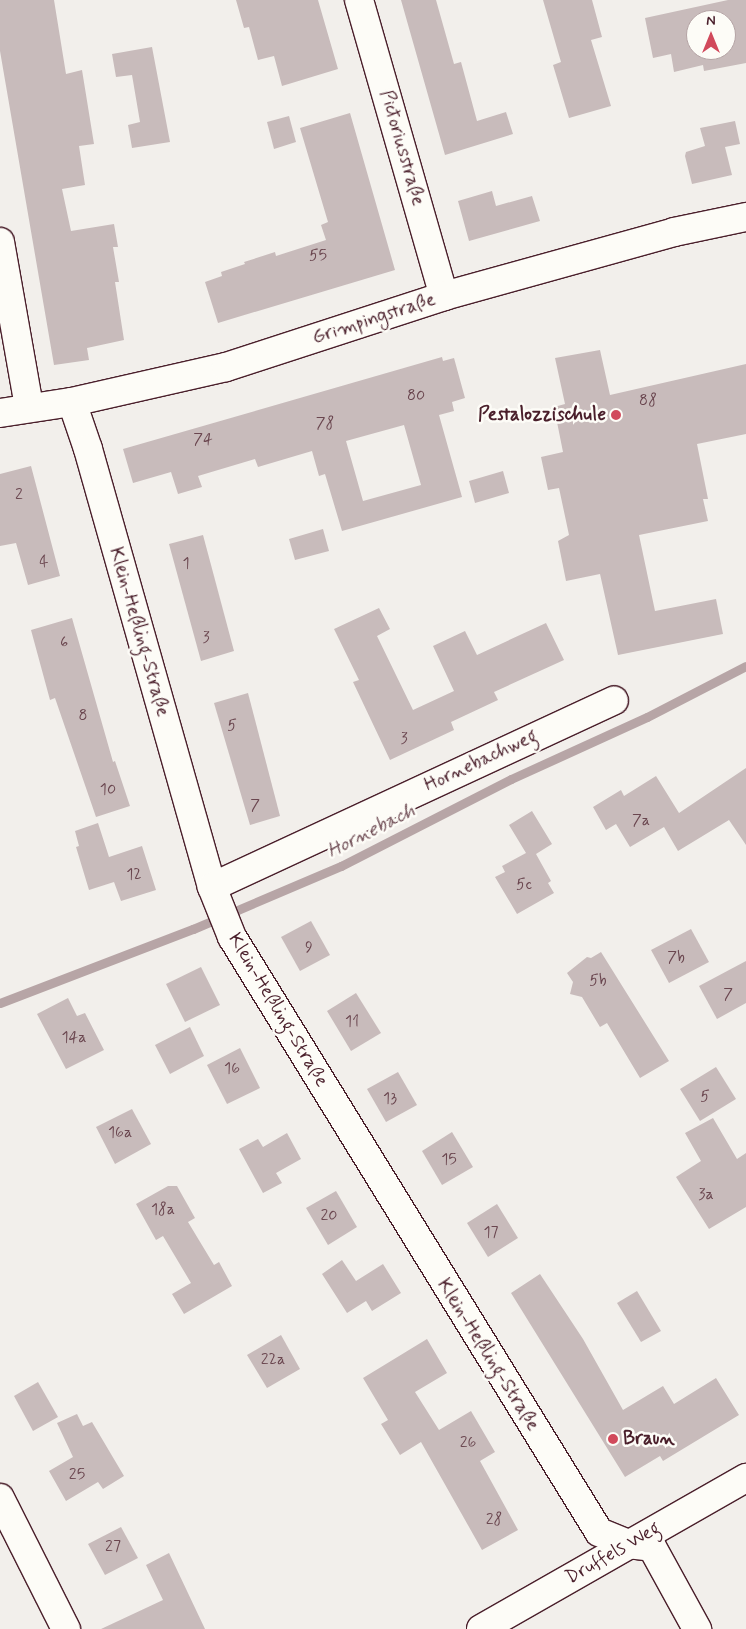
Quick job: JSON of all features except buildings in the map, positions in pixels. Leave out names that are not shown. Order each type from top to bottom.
[{"type":"street","name":"Pictoriusstraße","points":[[359,0],[444,296]]},
{"type":"street","name":"Grimpingstraße","points":[[0,413],[29,407],[72,402],[226,367],[444,296],[674,232],[746,217]]},
{"type":"street","points":[[0,242],[29,407]]},
{"type":"street","name":"Klein-Heßling-Straße","points":[[72,402],[88,449],[212,887],[232,937],[599,1532],[628,1544],[652,1547],[698,1629]]},
{"type":"street","name":"Hornebachweg","points":[[212,887],[614,700]]},
{"type":"street","name":"Druffels Weg","points":[[481,1629],[746,1478]]},
{"type":"street","points":[[0,1498],[66,1629]]},
{"type":"waterway","name":"Hornebach","points":[[0,1003],[193,929],[341,866],[511,779],[647,717],[746,666]]},
{"type":"place","name":"Pestalozzischule","points":[[616,415]]},
{"type":"place","name":"Braun","points":[[613,1439]]}]
